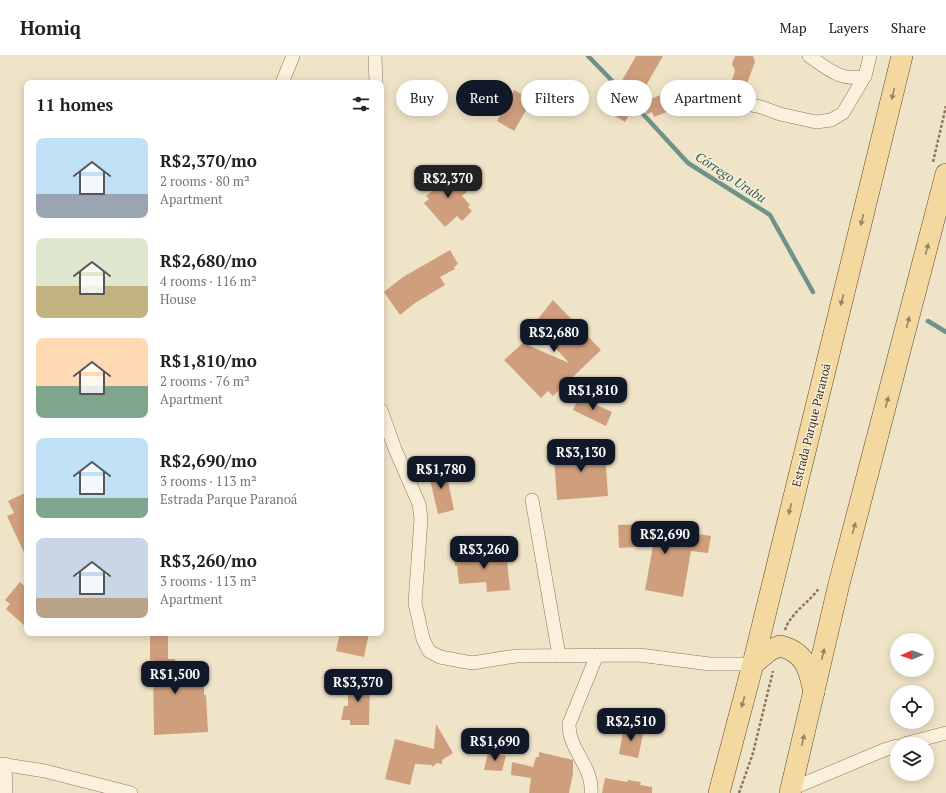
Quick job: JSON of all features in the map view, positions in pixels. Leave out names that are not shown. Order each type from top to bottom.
[{"type":"main road","name":"Estrada Parque Paranoá","points":[[719,793],[753,664],[832,335],[851,266],[902,56]]},
{"type":"main road","points":[[791,791],[839,584],[946,174]]},
{"type":"main road","points":[[753,664],[770,650],[780,646],[797,651],[810,673],[815,692]]},
{"type":"street","points":[[283,80],[293,56]]},
{"type":"street","points":[[375,56],[376,80]]},
{"type":"street","points":[[809,56],[843,78],[853,79],[865,76]]},
{"type":"street","points":[[756,106],[780,114],[816,122],[832,120],[843,113],[865,76],[870,56]]},
{"type":"street","points":[[384,418],[395,449],[419,504],[421,519],[415,603],[423,639],[429,651],[440,657],[472,663],[516,656],[639,654],[710,664],[753,664]]},
{"type":"street","points":[[532,500],[559,656]]},
{"type":"street","points":[[591,793],[592,787],[586,771],[568,733],[569,724],[597,655]]},
{"type":"street","points":[[931,737],[946,733]]},
{"type":"street","points":[[791,791],[890,748]]},
{"type":"street","points":[[6,793],[2,764],[52,773],[131,793]]},
{"type":"path","points":[[740,793],[788,620],[814,596],[822,583]]},
{"type":"building","points":[[636,56],[663,56],[649,80],[622,80]]},
{"type":"building","points":[[735,56],[753,56],[755,62],[748,80],[732,80],[735,70],[732,64]]},
{"type":"building","points":[[514,90],[521,94],[521,116],[523,116],[514,131],[497,121],[500,116],[513,116]]},
{"type":"building","points":[[660,95],[660,115],[654,117],[652,112],[652,99]]},
{"type":"building","points":[[615,116],[628,116],[625,122]]},
{"type":"building","points":[[445,167],[467,192],[462,196],[470,205],[468,207],[472,211],[462,221],[457,216],[445,227],[424,203],[429,199],[426,196],[437,187],[430,180]]},
{"type":"building","points":[[450,250],[458,264],[454,267],[455,269],[440,277],[445,285],[415,303],[400,315],[384,292],[403,277]]},
{"type":"building","points":[[553,300],[601,350],[553,396],[548,391],[541,398],[504,360],[523,343],[569,363],[534,324]]},
{"type":"building","points":[[579,397],[612,412],[606,426],[573,410]]},
{"type":"building","points":[[588,439],[590,453],[605,451],[608,496],[557,500],[554,456],[572,454],[570,440]]},
{"type":"building","points":[[444,462],[454,510],[438,514],[429,475]]},
{"type":"building","points":[[24,493],[24,553],[7,516],[14,513],[8,501]]},
{"type":"building","points":[[642,524],[642,526],[711,536],[708,553],[691,551],[683,597],[645,590],[653,546],[619,548],[618,525]]},
{"type":"building","points":[[506,550],[510,590],[487,592],[486,582],[459,584],[454,555]]},
{"type":"building","points":[[20,582],[24,585],[24,625],[6,609],[10,604],[5,600]]},
{"type":"building","points":[[150,636],[168,636],[168,659],[175,659],[175,684],[204,683],[208,732],[154,735],[153,660],[150,661]]},
{"type":"building","points":[[339,636],[368,636],[364,657],[336,651]]},
{"type":"building","points":[[351,679],[370,680],[369,725],[350,725],[350,720],[341,720],[344,706],[348,706],[348,694],[350,693]]},
{"type":"building","points":[[436,724],[453,753],[442,760],[442,764],[437,763],[432,767],[432,765],[415,764],[410,785],[385,779],[395,739],[434,749]]},
{"type":"building","points":[[624,726],[644,729],[638,758],[619,754]]},
{"type":"building","points":[[488,752],[506,756],[502,771],[484,770]]},
{"type":"building","points":[[539,752],[573,760],[573,774],[569,793],[529,793],[531,778],[511,775],[512,762],[533,767],[536,757],[539,757]]},
{"type":"building","points":[[605,778],[627,782],[628,780],[641,782],[640,785],[652,787],[652,793],[602,793]]},
{"type":"waterway","name":"Córrego Urubu","points":[[588,56],[611,80]]},
{"type":"waterway","name":"Córrego Urubu","points":[[645,116],[688,163],[770,215],[813,292]]},
{"type":"waterway","points":[[928,321],[946,332]]}]
